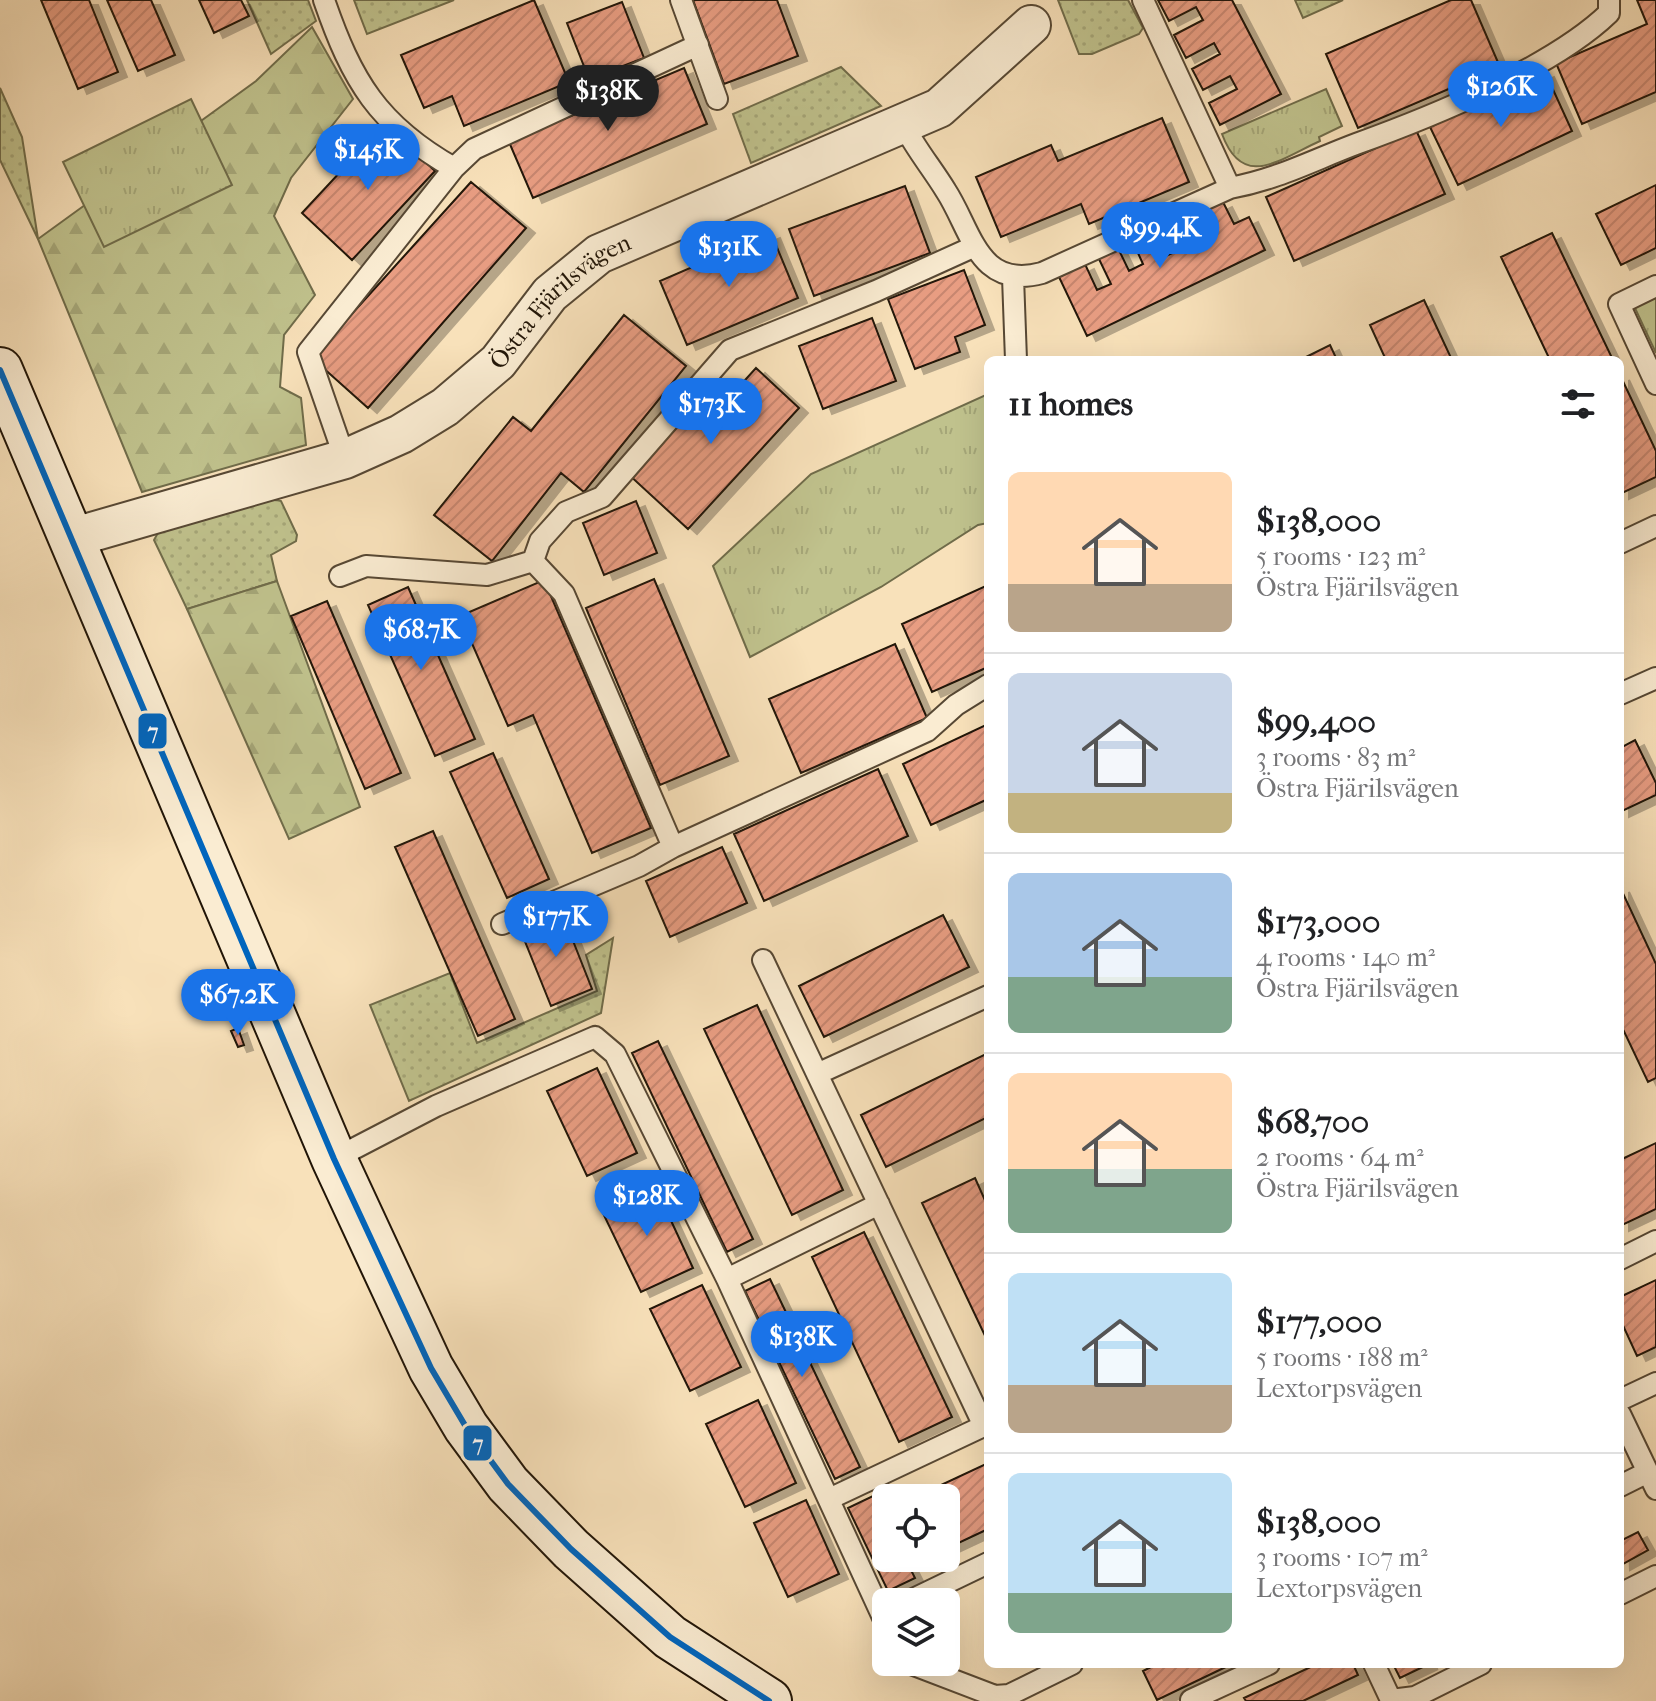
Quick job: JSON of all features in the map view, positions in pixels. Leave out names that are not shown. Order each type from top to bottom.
[{"type":"street","name":"Östra Fjärilsvägen","points":[[71,538],[345,459],[401,434],[445,407],[498,362],[550,294],[599,254],[939,108],[1031,25]]},
{"type":"street","points":[[0,370],[334,1159],[431,1368],[466,1427],[508,1484],[571,1549],[670,1637],[769,1701]]},
{"type":"lane","points":[[324,0],[335,34],[379,113],[418,148],[454,168]]},
{"type":"lane","points":[[681,0],[717,99]]},
{"type":"lane","points":[[1143,0],[1230,188]]},
{"type":"lane","points":[[903,124],[948,194],[973,247],[1000,272],[1013,277],[1042,273],[1230,188],[1271,180],[1380,136],[1558,53],[1609,13],[1610,0]]},
{"type":"lane","points":[[345,459],[308,352],[454,168],[474,149],[698,45]]},
{"type":"lane","points":[[533,561],[540,541],[566,512],[602,497],[730,350],[876,291],[973,247]]},
{"type":"lane","points":[[1013,277],[1016,356]]},
{"type":"lane","points":[[1656,286],[1619,304],[1656,384]]},
{"type":"lane","points":[[1624,541],[1656,526]]},
{"type":"lane","points":[[340,576],[366,566],[487,575],[533,561]]},
{"type":"lane","points":[[533,561],[564,594],[673,847]]},
{"type":"lane","points":[[1624,692],[1656,678]]},
{"type":"lane","points":[[502,924],[639,866],[673,847],[927,731],[956,705],[984,688]]},
{"type":"lane","points":[[763,960],[984,1421]]},
{"type":"lane","points":[[817,1074],[984,998]]},
{"type":"lane","points":[[334,1159],[436,1106],[595,1037],[615,1054],[727,1279],[872,1590]]},
{"type":"lane","points":[[727,1279],[879,1204]]},
{"type":"lane","points":[[1624,1257],[1656,1241]]},
{"type":"lane","points":[[1624,1398],[1656,1383]]},
{"type":"lane","points":[[1624,1422],[1653,1480],[1624,1485]]},
{"type":"lane","points":[[829,1499],[984,1426]]},
{"type":"lane","points":[[936,1588],[984,1565]]},
{"type":"lane","points":[[1624,1592],[1656,1576]]},
{"type":"lane","points":[[943,1676],[995,1696],[1009,1695],[1064,1668]]},
{"type":"lane","points":[[1191,1700],[1260,1668]]},
{"type":"lane","points":[[1376,1668],[1391,1700],[1415,1697],[1473,1668]]},
{"type":"green space","points":[[247,0],[308,0],[316,21],[271,54]]},
{"type":"green space","points":[[354,0],[454,0],[367,34]]},
{"type":"green space","points":[[1058,0],[1128,0],[1143,28],[1139,34],[1092,54],[1079,54]]},
{"type":"green space","points":[[1295,0],[1343,0],[1303,18]]},
{"type":"green space","points":[[312,27],[353,99],[291,178],[274,216],[315,295],[284,335],[280,387],[301,398],[306,445],[142,492],[38,239],[256,81]]},
{"type":"green space","points":[[841,67],[881,106],[751,163],[733,114]]},
{"type":"green space","points":[[0,88],[22,137],[38,239],[0,160]]},
{"type":"green space","points":[[1326,89],[1342,126],[1319,137],[1320,141],[1264,166],[1241,162],[1231,151],[1222,134]]},
{"type":"green space","points":[[191,99],[232,185],[104,247],[63,162]]},
{"type":"green space","points":[[1656,295],[1656,353],[1634,306]]},
{"type":"green space","points":[[984,396],[984,524],[881,587],[750,657],[713,566],[811,474]]},
{"type":"green space","points":[[272,499],[281,501],[297,535],[296,541],[271,555],[277,581],[187,609],[154,540],[159,531]]},
{"type":"green space","points":[[277,581],[360,807],[289,839],[187,609]]},
{"type":"green space","points":[[613,938],[601,1013],[409,1101],[370,1005],[450,973],[477,1043],[597,991],[586,955]]},
{"type":"building","points":[[41,0],[89,0],[118,72],[78,89]]},
{"type":"building","points":[[107,0],[151,0],[175,55],[138,71]]},
{"type":"building","points":[[199,0],[241,0],[249,16],[214,33]]},
{"type":"building","points":[[534,0],[569,82],[464,126],[452,96],[424,108],[401,55]]},
{"type":"building","points":[[693,0],[777,0],[798,56],[724,84]]},
{"type":"building","points":[[1158,0],[1232,0],[1281,94],[1220,125],[1209,103],[1237,89],[1230,76],[1203,90],[1192,69],[1220,54],[1214,43],[1186,58],[1174,35],[1203,20],[1196,7],[1169,21]]},
{"type":"building","points":[[1451,0],[1471,0],[1500,67],[1358,128],[1326,54]]},
{"type":"building","points":[[1637,0],[1656,0],[1656,92],[1582,124],[1556,63],[1647,24]]},
{"type":"building","points":[[622,2],[644,58],[589,79],[567,23]]},
{"type":"building","points":[[684,68],[707,124],[533,198],[509,142]]},
{"type":"building","points":[[1545,72],[1572,131],[1458,185],[1430,127]]},
{"type":"building","points":[[1162,118],[1189,182],[1089,224],[1081,204],[1001,237],[976,177],[1051,145],[1058,161]]},
{"type":"building","points":[[385,124],[435,171],[352,260],[302,213]]},
{"type":"building","points":[[1416,130],[1445,194],[1294,261],[1266,197]]},
{"type":"building","points":[[471,182],[526,228],[368,408],[312,358]]},
{"type":"building","points":[[1656,185],[1656,248],[1621,265],[1596,214]]},
{"type":"building","points":[[905,186],[930,253],[814,296],[789,229]]},
{"type":"building","points":[[1223,202],[1234,224],[1249,217],[1265,250],[1087,336],[1059,277],[1085,264],[1097,290],[1111,284],[1098,257],[1118,248],[1129,271],[1143,264],[1133,242],[1153,233],[1164,257],[1179,250],[1168,227],[1187,219],[1199,243],[1215,235],[1203,212]]},
{"type":"building","points":[[771,233],[798,298],[687,345],[660,281]]},
{"type":"building","points":[[1552,233],[1611,356],[1548,356],[1501,257]]},
{"type":"building","points":[[964,270],[985,325],[955,337],[960,352],[915,369],[888,299]]},
{"type":"building","points":[[1424,300],[1450,356],[1384,356],[1370,325]]},
{"type":"building","points":[[624,315],[686,366],[584,492],[561,473],[492,561],[434,515],[513,417],[531,431]]},
{"type":"building","points":[[872,318],[896,381],[823,409],[799,346]]},
{"type":"building","points":[[1330,345],[1335,356],[1308,356]]},
{"type":"building","points":[[756,368],[799,408],[688,529],[627,473],[709,383],[727,400]]},
{"type":"building","points":[[1624,383],[1656,451],[1656,477],[1624,492]]},
{"type":"building","points":[[636,501],[657,553],[604,575],[583,523]]},
{"type":"building","points":[[654,579],[729,756],[660,785],[586,608]]},
{"type":"building","points":[[544,580],[651,828],[592,853],[533,715],[508,726],[460,616]]},
{"type":"building","points":[[408,587],[475,739],[435,756],[368,605]]},
{"type":"building","points":[[984,587],[984,669],[932,692],[902,624]]},
{"type":"building","points":[[327,601],[401,773],[365,789],[291,616]]},
{"type":"building","points":[[895,644],[927,718],[801,773],[769,699]]},
{"type":"building","points":[[984,726],[984,801],[931,825],[903,764]]},
{"type":"building","points":[[1635,740],[1656,783],[1656,795],[1624,810],[1624,746]]},
{"type":"building","points":[[493,753],[549,879],[507,898],[450,772]]},
{"type":"building","points":[[878,769],[908,836],[764,901],[734,834]]},
{"type":"building","points":[[433,831],[515,1019],[478,1036],[395,847]]},
{"type":"building","points":[[722,847],[747,903],[670,937],[646,881]]},
{"type":"building","points":[[1624,896],[1656,964],[1656,1078],[1648,1082],[1624,1031]]},
{"type":"building","points":[[562,913],[592,989],[551,1006],[520,929]]},
{"type":"building","points":[[943,915],[969,967],[824,1037],[799,986]]},
{"type":"building","points":[[757,1005],[843,1190],[792,1215],[704,1029]]},
{"type":"building","points":[[238,1028],[244,1045],[238,1047],[231,1031]]},
{"type":"building","points":[[658,1041],[753,1239],[727,1252],[632,1053]]},
{"type":"building","points":[[984,1055],[984,1119],[886,1167],[861,1115]]},
{"type":"building","points":[[597,1068],[637,1153],[587,1176],[547,1091]]},
{"type":"building","points":[[1656,1143],[1656,1209],[1624,1224],[1624,1158]]},
{"type":"building","points":[[975,1178],[984,1198],[984,1334],[922,1203]]},
{"type":"building","points":[[654,1184],[693,1268],[641,1292],[601,1209]]},
{"type":"building","points":[[864,1232],[952,1417],[899,1442],[812,1257]]},
{"type":"building","points":[[770,1279],[860,1467],[835,1479],[745,1291]]},
{"type":"building","points":[[1656,1280],[1656,1347],[1637,1356],[1624,1328],[1624,1295]]},
{"type":"building","points":[[702,1285],[741,1367],[690,1391],[650,1309]]},
{"type":"building","points":[[758,1400],[796,1483],[745,1507],[706,1424]]},
{"type":"building","points":[[984,1465],[984,1531],[960,1542],[960,1484],[943,1484]]},
{"type":"building","points":[[872,1496],[872,1558],[848,1508]]},
{"type":"building","points":[[806,1500],[839,1574],[788,1597],[754,1523]]},
{"type":"building","points":[[1638,1532],[1648,1550],[1624,1563],[1624,1539]]},
{"type":"building","points":[[879,1572],[912,1572],[915,1578],[894,1588],[887,1588]]},
{"type":"building","points":[[1149,1668],[1224,1668],[1157,1700],[1143,1671]]},
{"type":"building","points":[[1308,1668],[1355,1668],[1358,1675],[1303,1701],[1246,1701],[1244,1698]]},
{"type":"building","points":[[1395,1668],[1421,1668],[1400,1678]]},
{"type":"transit line","name":"7","points":[[0,370],[334,1159],[431,1368],[466,1427],[508,1484],[571,1549],[670,1637],[769,1701]]}]
